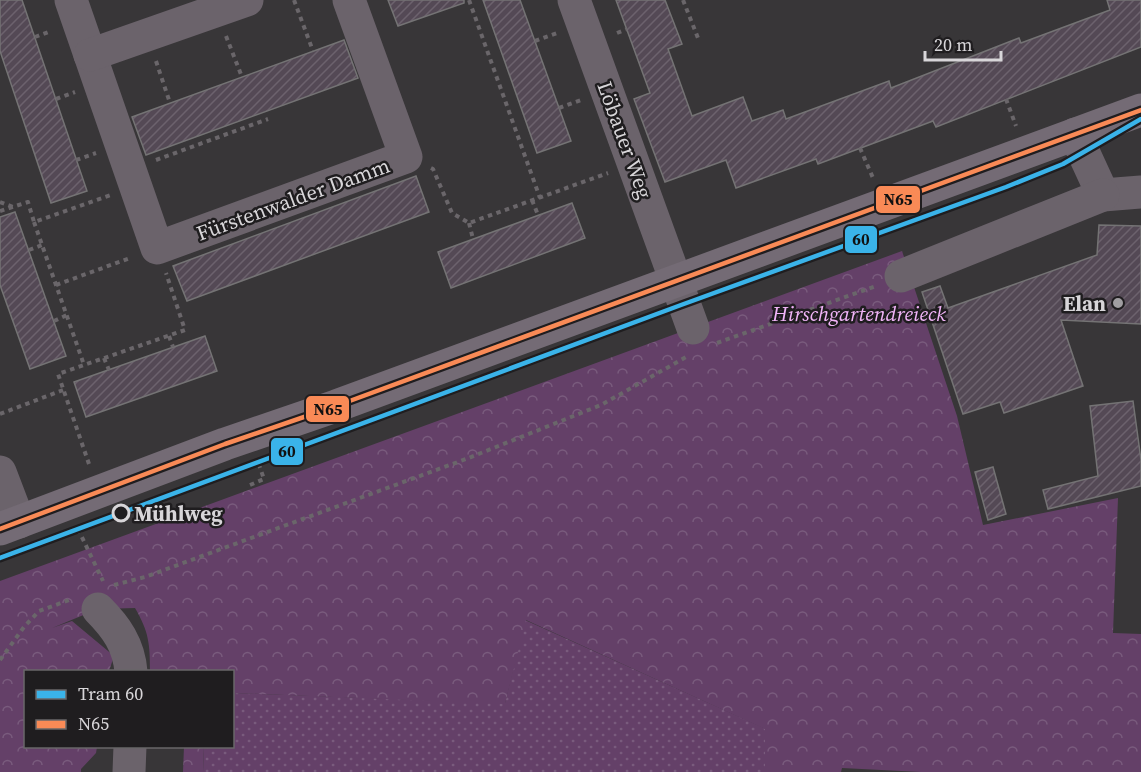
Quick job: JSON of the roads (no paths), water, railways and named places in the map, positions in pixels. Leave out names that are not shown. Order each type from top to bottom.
[{"type":"main road","points":[[10,526],[1141,110]]},
{"type":"street","points":[[70,0],[90,55],[247,0]]},
{"type":"street","name":"Fürstenwalder Damm","points":[[90,55],[157,248],[406,158],[349,0]]},
{"type":"street","name":"Löbauer Weg","points":[[574,0],[698,342]]},
{"type":"street","points":[[1075,134],[1103,195]]},
{"type":"street","points":[[901,276],[1103,195],[1141,192]]},
{"type":"street","points":[[0,472],[10,526]]},
{"type":"street","points":[[88,603],[120,633],[127,648],[131,670]]},
{"type":"street","points":[[129,772],[130,748]]},
{"type":"tram line","name":"60","points":[[0,558],[1006,187],[1063,164],[1141,119]]},
{"type":"place","name":"Elan","points":[[1118,303]]},
{"type":"place","name":"Mühlweg","points":[[121,513]]},
{"type":"park label","name":"Hirschgartendreieck","points":[[859,313]]}]
